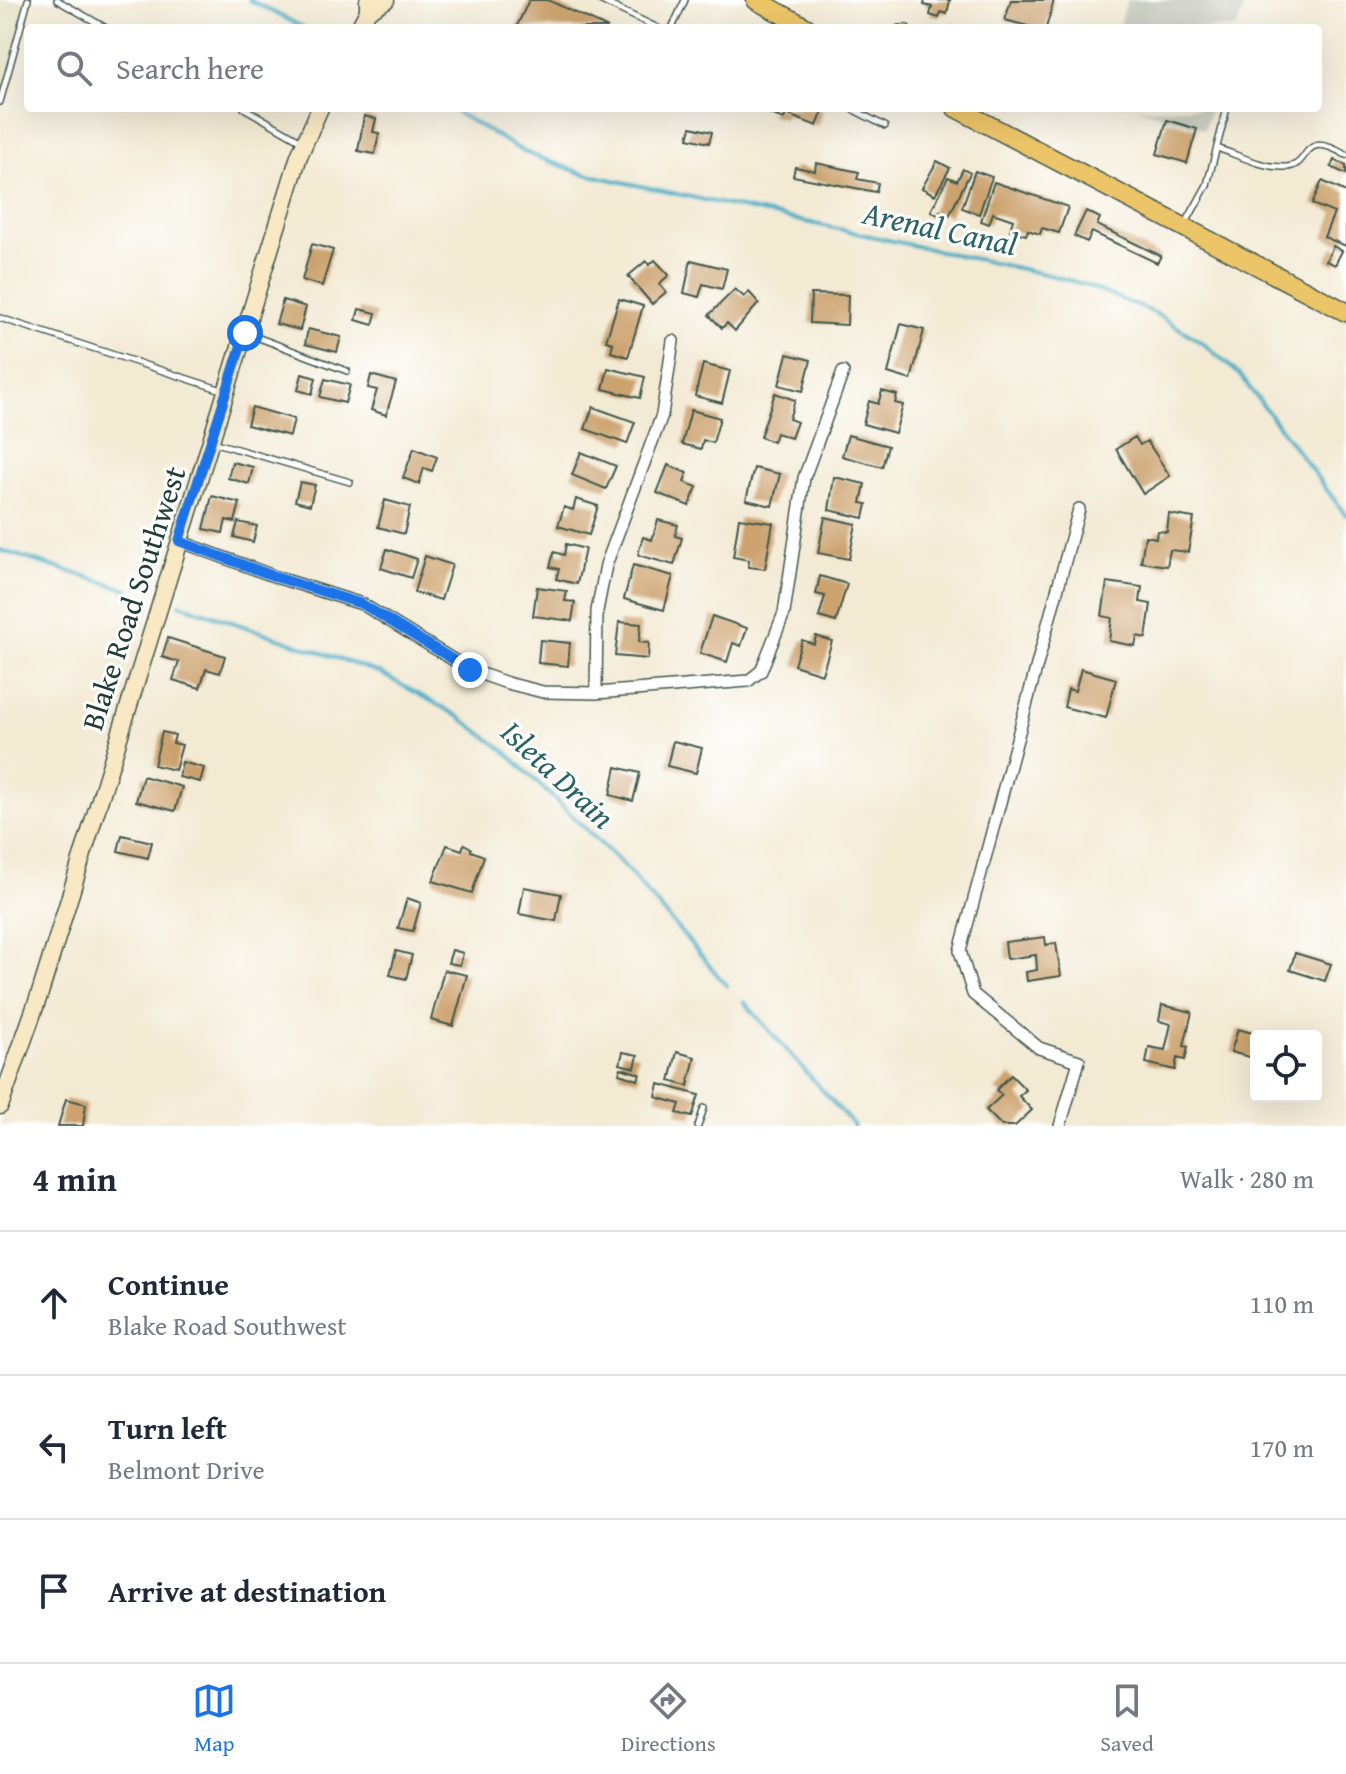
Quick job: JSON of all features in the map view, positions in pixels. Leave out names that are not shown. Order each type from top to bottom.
[{"type":"main road","points":[[756,0],[800,24]]},
{"type":"main road","points":[[964,112],[1346,312]]},
{"type":"street","points":[[368,6],[386,0]]},
{"type":"street","name":"Blake Road Southwest","points":[[0,1106],[40,993],[304,143],[318,112]]},
{"type":"street","points":[[596,693],[597,611],[603,580],[636,480],[662,415],[673,341]]},
{"type":"street","points":[[179,541],[279,578],[362,604],[470,670],[543,692],[596,693],[748,681],[761,671],[768,658],[784,613],[804,478],[843,372]]},
{"type":"street","points":[[1060,1126],[1079,1061],[1039,1048],[973,994],[960,951],[1079,509]]},
{"type":"lane","points":[[0,102],[28,0]]},
{"type":"lane","points":[[57,0],[99,24]]},
{"type":"lane","points":[[599,0],[650,24]]},
{"type":"lane","points":[[674,24],[685,0]]},
{"type":"lane","points":[[251,112],[304,143]]},
{"type":"lane","points":[[859,112],[885,126]]},
{"type":"lane","points":[[1183,228],[1207,185],[1226,112]]},
{"type":"lane","points":[[1217,148],[1269,166],[1286,167],[1298,162],[1315,145],[1328,146],[1346,155]]},
{"type":"lane","points":[[0,318],[227,392]]},
{"type":"lane","points":[[245,333],[347,371]]},
{"type":"lane","points":[[212,441],[350,482]]},
{"type":"lane","points":[[698,1126],[704,1108]]},
{"type":"shaded area","points":[[0,0],[29,0],[0,115]]},
{"type":"shaded area","points":[[1127,0],[1246,0],[1238,24],[1119,24]]},
{"type":"shaded area","points":[[1148,112],[1210,112],[1204,129]]},
{"type":"building","points":[[529,0],[548,0],[599,24],[518,24]]},
{"type":"building","points":[[925,0],[950,0],[947,14],[941,12],[939,18],[930,15],[932,7],[924,5]]},
{"type":"building","points":[[1011,0],[1054,0],[1047,24],[1020,24],[1005,20]]},
{"type":"building","points":[[823,112],[817,126],[786,114],[784,119],[770,114]]},
{"type":"building","points":[[364,116],[376,119],[373,132],[379,133],[375,154],[358,151]]},
{"type":"building","points":[[1167,120],[1197,129],[1187,163],[1157,154]]},
{"type":"building","points":[[691,127],[712,132],[709,143],[688,138]]},
{"type":"building","points":[[1334,160],[1346,165],[1346,174],[1331,167]]},
{"type":"building","points":[[937,161],[950,168],[935,195],[922,188]]},
{"type":"building","points":[[816,163],[859,172],[857,179],[878,183],[876,192],[793,176],[795,167],[815,171]]},
{"type":"building","points":[[963,169],[970,173],[949,216],[940,211],[938,215],[931,211],[948,177],[957,181]]},
{"type":"building","points":[[975,171],[992,177],[979,214],[962,208]]},
{"type":"building","points":[[1322,181],[1346,192],[1346,246],[1324,237],[1334,213],[1312,204]]},
{"type":"building","points":[[994,182],[1068,207],[1059,233],[1042,228],[1040,234],[1028,230],[1026,235],[1010,230],[1013,220],[993,213],[989,224],[981,221]]},
{"type":"building","points":[[1086,211],[1100,218],[1097,225],[1161,256],[1157,263],[1092,232],[1087,242],[1074,236]]},
{"type":"building","points":[[312,244],[333,250],[322,286],[302,280]]},
{"type":"building","points":[[1333,246],[1342,251],[1335,265],[1326,261]]},
{"type":"building","points":[[655,260],[669,275],[659,284],[666,292],[652,304],[628,276],[646,261],[649,265]]},
{"type":"building","points":[[691,260],[727,269],[722,289],[703,284],[699,297],[684,293]]},
{"type":"building","points":[[735,289],[744,297],[749,292],[759,303],[735,331],[727,323],[722,328],[709,315]]},
{"type":"building","points":[[811,294],[848,295],[847,325],[810,323]]},
{"type":"building","points":[[619,299],[643,306],[628,357],[611,352],[613,343],[606,341]]},
{"type":"building","points":[[283,300],[306,307],[300,330],[276,324]]},
{"type":"building","points":[[359,309],[376,313],[373,325],[356,320]]},
{"type":"building","points":[[901,324],[924,330],[911,380],[888,373]]},
{"type":"building","points":[[308,329],[341,337],[337,352],[305,344]]},
{"type":"building","points":[[787,354],[811,360],[803,391],[779,385]]},
{"type":"building","points":[[703,364],[730,371],[722,403],[695,396]]},
{"type":"building","points":[[608,368],[645,377],[640,398],[603,389]]},
{"type":"building","points":[[302,374],[316,378],[312,394],[298,390]]},
{"type":"building","points":[[371,375],[396,382],[386,415],[371,410],[377,390],[368,388]]},
{"type":"building","points":[[325,379],[350,385],[345,403],[320,397]]},
{"type":"building","points":[[882,391],[897,395],[895,403],[903,405],[895,433],[863,424],[869,401],[878,404]]},
{"type":"building","points":[[775,393],[795,400],[789,419],[797,422],[791,438],[776,433],[773,442],[760,437]]},
{"type":"building","points":[[252,407],[294,419],[290,436],[247,425]]},
{"type":"building","points":[[593,407],[635,422],[627,444],[585,429]]},
{"type":"building","points":[[691,410],[720,418],[713,443],[703,440],[701,449],[682,444]]},
{"type":"building","points":[[848,435],[888,446],[882,467],[842,456]]},
{"type":"building","points":[[1135,437],[1140,445],[1147,441],[1170,476],[1143,494],[1116,449]]},
{"type":"building","points":[[414,448],[437,457],[432,471],[424,468],[419,484],[403,478]]},
{"type":"building","points":[[581,452],[616,466],[606,489],[572,475]]},
{"type":"building","points":[[232,462],[253,467],[249,484],[228,478]]},
{"type":"building","points":[[668,465],[687,473],[684,482],[697,487],[689,506],[657,493]]},
{"type":"building","points":[[754,468],[780,474],[772,506],[746,500]]},
{"type":"building","points":[[834,477],[865,484],[861,503],[867,504],[864,518],[829,510]]},
{"type":"building","points":[[300,482],[315,485],[310,505],[295,501]]},
{"type":"building","points":[[212,496],[240,503],[235,522],[226,520],[223,533],[204,529]]},
{"type":"building","points":[[576,499],[598,506],[589,535],[558,526],[564,507],[573,510]]},
{"type":"building","points":[[385,500],[410,507],[404,534],[378,527]]},
{"type":"building","points":[[1169,514],[1194,518],[1188,552],[1170,550],[1167,566],[1141,562],[1145,536],[1156,538],[1157,531],[1167,532]]},
{"type":"building","points":[[825,517],[856,524],[849,559],[818,553]]},
{"type":"building","points":[[739,518],[773,523],[765,569],[748,567],[749,560],[733,557]]},
{"type":"building","points":[[658,520],[678,525],[675,536],[682,538],[674,565],[638,555],[643,537],[652,540]]},
{"type":"building","points":[[238,522],[257,526],[253,542],[234,537]]},
{"type":"building","points":[[566,544],[585,549],[577,584],[556,579],[559,569],[550,567],[554,552],[564,555]]},
{"type":"building","points":[[387,549],[417,559],[411,578],[381,568]]},
{"type":"building","points":[[425,556],[452,565],[441,600],[414,592]]},
{"type":"building","points":[[633,565],[673,576],[664,610],[624,599]]},
{"type":"building","points":[[820,576],[847,584],[836,622],[819,617],[825,596],[816,594]]},
{"type":"building","points":[[1107,582],[1142,587],[1140,602],[1151,604],[1146,638],[1137,636],[1135,646],[1109,641],[1112,618],[1102,616]]},
{"type":"building","points":[[537,587],[567,591],[565,601],[575,602],[572,621],[533,616]]},
{"type":"building","points":[[712,616],[747,628],[741,646],[733,643],[727,662],[700,653]]},
{"type":"building","points":[[619,622],[641,624],[639,642],[649,643],[648,659],[615,656]]},
{"type":"building","points":[[816,636],[832,641],[822,674],[794,665],[802,640],[814,644]]},
{"type":"building","points":[[168,638],[225,656],[220,673],[206,669],[200,688],[173,680],[179,662],[162,657]]},
{"type":"building","points":[[540,640],[570,643],[568,666],[538,663]]},
{"type":"building","points":[[1081,669],[1116,679],[1106,718],[1064,707],[1068,689],[1075,691]]},
{"type":"building","points":[[162,732],[175,735],[173,743],[182,745],[175,770],[154,765]]},
{"type":"building","points":[[673,741],[702,748],[696,773],[667,766]]},
{"type":"building","points":[[182,762],[204,768],[200,782],[179,777]]},
{"type":"building","points":[[616,767],[640,773],[633,801],[610,795]]},
{"type":"building","points":[[143,776],[182,787],[175,811],[136,801]]},
{"type":"building","points":[[122,835],[152,842],[148,858],[118,851]]},
{"type":"building","points":[[464,844],[471,851],[484,856],[472,893],[433,881],[447,845],[462,850]]},
{"type":"building","points":[[524,887],[561,894],[556,921],[519,914]]},
{"type":"building","points":[[407,898],[421,903],[413,931],[398,928]]},
{"type":"building","points":[[1045,937],[1046,945],[1056,943],[1061,976],[1027,981],[1026,972],[1037,970],[1036,955],[1007,959],[1005,942]]},
{"type":"building","points":[[452,950],[463,953],[460,965],[448,963]]},
{"type":"building","points":[[396,951],[412,955],[406,979],[390,975]]},
{"type":"building","points":[[1295,953],[1331,964],[1325,981],[1290,970]]},
{"type":"building","points":[[444,970],[467,975],[453,1026],[431,1020]]},
{"type":"building","points":[[1162,1005],[1192,1012],[1184,1046],[1188,1047],[1185,1060],[1177,1058],[1175,1070],[1146,1063],[1149,1047],[1165,1050],[1171,1024],[1159,1021]]},
{"type":"building","points":[[1238,1029],[1250,1032],[1250,1057],[1231,1052]]},
{"type":"building","points":[[623,1052],[638,1055],[635,1068],[620,1064]]},
{"type":"building","points":[[677,1052],[695,1057],[688,1086],[670,1081]]},
{"type":"building","points":[[621,1068],[640,1074],[638,1080],[619,1074]]},
{"type":"building","points":[[1011,1075],[1026,1090],[1019,1096],[1032,1110],[1015,1126],[1002,1126],[986,1110],[1002,1095],[996,1090]]},
{"type":"building","points":[[659,1084],[699,1095],[692,1117],[677,1113],[680,1104],[656,1097]]},
{"type":"building","points":[[66,1099],[86,1104],[83,1126],[58,1126]]},
{"type":"waterway","name":"Arenal Canal","points":[[249,0],[297,24]]},
{"type":"waterway","name":"Arenal Canal","points":[[456,112],[524,152],[581,173],[1049,275],[1083,284],[1155,313],[1204,344],[1239,374],[1346,515]]},
{"type":"waterway","name":"Isleta Drain","points":[[0,550],[129,590]]},
{"type":"waterway","name":"Isleta Drain","points":[[180,604],[380,673],[458,716],[504,750],[626,868],[727,986]]},
{"type":"waterway","name":"Isleta Drain","points":[[744,1002],[854,1126]]},
{"type":"route","points":[[245,333],[179,541],[279,578],[362,604],[470,670]]}]
